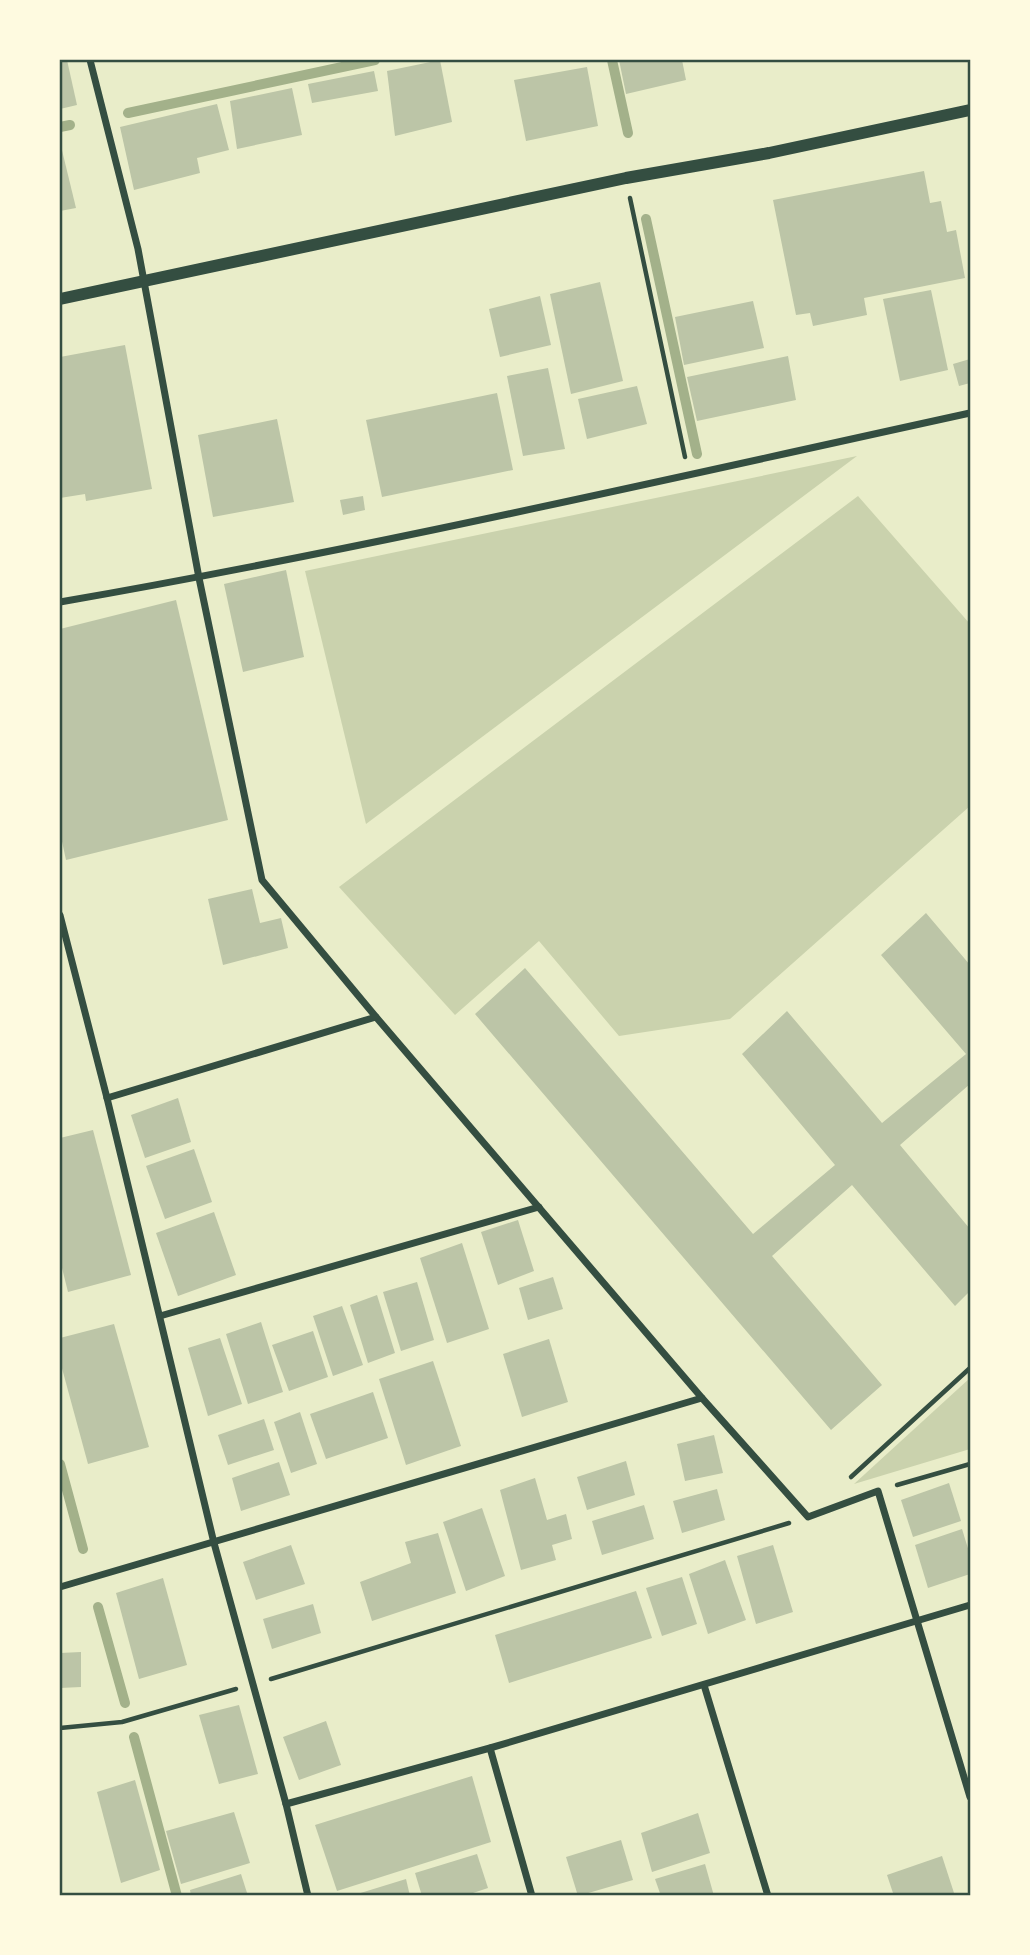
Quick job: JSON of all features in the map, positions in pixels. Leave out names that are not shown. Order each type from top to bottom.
[{"type":"street","points":[[90,60],[135,236],[199,578],[262,880],[702,1398],[808,1517],[878,1491],[971,1797]]},
{"type":"street","points":[[60,299],[626,177],[769,153],[971,110]]},
{"type":"street","points":[[60,601],[199,578],[971,413]]},
{"type":"street","points":[[60,915],[214,1543],[286,1804],[308,1895]]},
{"type":"street","points":[[107,1098],[376,1017]]},
{"type":"street","points":[[160,1316],[539,1207]]},
{"type":"street","points":[[60,1587],[702,1398]]},
{"type":"street","points":[[286,1804],[490,1748],[971,1605]]},
{"type":"street","points":[[704,1685],[768,1895]]},
{"type":"street","points":[[490,1748],[532,1895]]},
{"type":"path","points":[[626,177],[688,475]]},
{"type":"path","points":[[849,1480],[971,1368]]},
{"type":"path","points":[[878,1491],[971,1464]]},
{"type":"path","points":[[60,1728],[122,1722],[808,1517]]},
{"type":"green space","points":[[857,456],[366,824],[305,571]]},
{"type":"green space","points":[[858,496],[970,624],[970,806],[730,1019],[619,1036],[539,941],[455,1015],[339,887]]},
{"type":"green space","points":[[970,1378],[970,1449],[854,1484]]},
{"type":"building","points":[[60,60],[67,60],[77,105],[60,109]]},
{"type":"building","points":[[440,60],[452,122],[395,136],[387,71]]},
{"type":"building","points":[[619,60],[682,60],[686,80],[626,94]]},
{"type":"building","points":[[587,67],[598,126],[526,141],[514,80]]},
{"type":"building","points":[[374,71],[378,91],[312,103],[308,84]]},
{"type":"building","points":[[292,88],[302,135],[237,149],[230,101]]},
{"type":"building","points":[[217,104],[229,150],[197,158],[200,173],[134,190],[120,127]]},
{"type":"building","points":[[60,142],[76,208],[60,211]]},
{"type":"building","points":[[924,171],[930,203],[941,201],[947,232],[956,230],[965,278],[864,298],[867,315],[813,326],[810,313],[796,315],[773,200]]},
{"type":"building","points":[[600,282],[623,381],[571,394],[550,294]]},
{"type":"building","points":[[931,290],[948,370],[900,381],[883,299]]},
{"type":"building","points":[[540,296],[551,345],[500,357],[489,309]]},
{"type":"building","points":[[753,301],[764,348],[684,365],[675,317]]},
{"type":"building","points":[[125,345],[152,489],[86,501],[85,494],[60,498],[60,357]]},
{"type":"building","points":[[788,356],[796,400],[697,421],[687,377]]},
{"type":"building","points":[[970,359],[970,383],[959,386],[953,364]]},
{"type":"building","points":[[548,368],[565,449],[523,456],[507,376]]},
{"type":"building","points":[[637,386],[647,424],[587,439],[578,399]]},
{"type":"building","points":[[497,393],[513,470],[382,497],[366,420]]},
{"type":"building","points":[[277,419],[294,502],[213,517],[198,435]]},
{"type":"building","points":[[363,496],[365,510],[343,515],[340,500]]},
{"type":"building","points":[[286,570],[304,657],[243,672],[224,584]]},
{"type":"building","points":[[176,600],[228,820],[66,860],[60,832],[60,629]]},
{"type":"building","points":[[252,889],[260,923],[281,918],[288,948],[223,965],[208,899]]},
{"type":"building","points":[[926,913],[970,965],[970,1084],[900,1145],[970,1229],[970,1291],[955,1306],[852,1185],[772,1256],[882,1385],[831,1430],[475,1014],[525,968],[753,1234],[835,1165],[742,1054],[787,1011],[882,1123],[966,1054],[881,955]]},
{"type":"building","points":[[178,1098],[191,1142],[145,1158],[131,1115]]},
{"type":"building","points":[[93,1130],[131,1275],[68,1292],[60,1260],[60,1138]]},
{"type":"building","points":[[194,1149],[212,1202],[165,1219],[146,1166]]},
{"type":"building","points":[[214,1212],[236,1275],[178,1296],[156,1233]]},
{"type":"building","points":[[518,1220],[534,1271],[498,1285],[481,1232]]},
{"type":"building","points":[[462,1243],[489,1329],[447,1343],[420,1258]]},
{"type":"building","points":[[553,1277],[563,1309],[528,1320],[519,1288]]},
{"type":"building","points":[[417,1282],[434,1340],[401,1351],[383,1292]]},
{"type":"building","points":[[377,1295],[395,1353],[368,1363],[350,1305]]},
{"type":"building","points":[[342,1306],[363,1365],[333,1376],[313,1316]]},
{"type":"building","points":[[261,1322],[283,1392],[248,1404],[226,1334]]},
{"type":"building","points":[[114,1324],[149,1447],[88,1464],[60,1361],[60,1338]]},
{"type":"building","points":[[313,1331],[328,1377],[289,1391],[272,1345]]},
{"type":"building","points":[[220,1338],[242,1404],[208,1416],[188,1348]]},
{"type":"building","points":[[549,1339],[568,1402],[522,1417],[503,1354]]},
{"type":"building","points":[[433,1361],[461,1446],[406,1465],[379,1379]]},
{"type":"building","points":[[373,1392],[388,1438],[326,1459],[310,1414]]},
{"type":"building","points":[[300,1412],[317,1464],[291,1473],[274,1422]]},
{"type":"building","points":[[264,1419],[274,1450],[228,1465],[218,1435]]},
{"type":"building","points":[[714,1435],[723,1473],[685,1481],[677,1444]]},
{"type":"building","points":[[626,1461],[635,1495],[587,1510],[577,1477]]},
{"type":"building","points":[[279,1462],[290,1495],[241,1511],[232,1478]]},
{"type":"building","points":[[535,1478],[547,1520],[566,1514],[572,1539],[552,1545],[556,1560],[521,1570],[500,1490]]},
{"type":"building","points":[[949,1483],[961,1521],[913,1537],[901,1500]]},
{"type":"building","points":[[717,1489],[725,1520],[682,1533],[673,1501]]},
{"type":"building","points":[[644,1505],[654,1539],[602,1555],[592,1521]]},
{"type":"building","points":[[482,1508],[505,1576],[466,1591],[443,1522]]},
{"type":"building","points":[[962,1529],[970,1555],[970,1574],[928,1588],[915,1545]]},
{"type":"building","points":[[438,1533],[456,1593],[372,1621],[360,1582],[411,1563],[405,1542]]},
{"type":"building","points":[[291,1545],[305,1584],[256,1600],[243,1562]]},
{"type":"building","points":[[773,1545],[793,1612],[756,1624],[737,1556]]},
{"type":"building","points":[[725,1560],[746,1620],[708,1634],[689,1574]]},
{"type":"building","points":[[682,1577],[697,1624],[662,1636],[646,1588]]},
{"type":"building","points":[[163,1578],[187,1665],[139,1679],[116,1593]]},
{"type":"building","points":[[636,1591],[652,1638],[509,1683],[495,1635]]},
{"type":"building","points":[[313,1604],[321,1633],[272,1649],[263,1619]]},
{"type":"building","points":[[81,1652],[81,1687],[60,1688],[60,1653]]},
{"type":"building","points":[[239,1705],[258,1774],[219,1784],[199,1715]]},
{"type":"building","points":[[326,1721],[341,1765],[299,1780],[283,1737]]},
{"type":"building","points":[[472,1776],[491,1842],[337,1891],[315,1825]]},
{"type":"building","points":[[135,1780],[160,1870],[121,1883],[97,1792]]},
{"type":"building","points":[[234,1812],[250,1863],[181,1884],[166,1831]]},
{"type":"building","points":[[698,1813],[710,1853],[652,1872],[641,1833]]},
{"type":"building","points":[[621,1840],[633,1880],[578,1896],[566,1857]]},
{"type":"building","points":[[477,1854],[488,1888],[464,1896],[422,1896],[415,1873]]},
{"type":"building","points":[[942,1856],[955,1896],[894,1896],[887,1875]]},
{"type":"building","points":[[705,1864],[714,1896],[661,1896],[655,1879]]},
{"type":"building","points":[[241,1874],[248,1896],[191,1896],[190,1890]]},
{"type":"building","points":[[406,1879],[410,1896],[354,1896],[354,1895]]},
{"type":"waterway","points":[[128,113],[375,60]]},
{"type":"waterway","points":[[612,60],[628,133]]},
{"type":"waterway","points":[[60,127],[70,125]]},
{"type":"waterway","points":[[646,219],[697,454]]},
{"type":"waterway","points":[[60,1464],[83,1549]]},
{"type":"waterway","points":[[98,1607],[125,1703]]},
{"type":"waterway","points":[[134,1737],[177,1896]]}]
